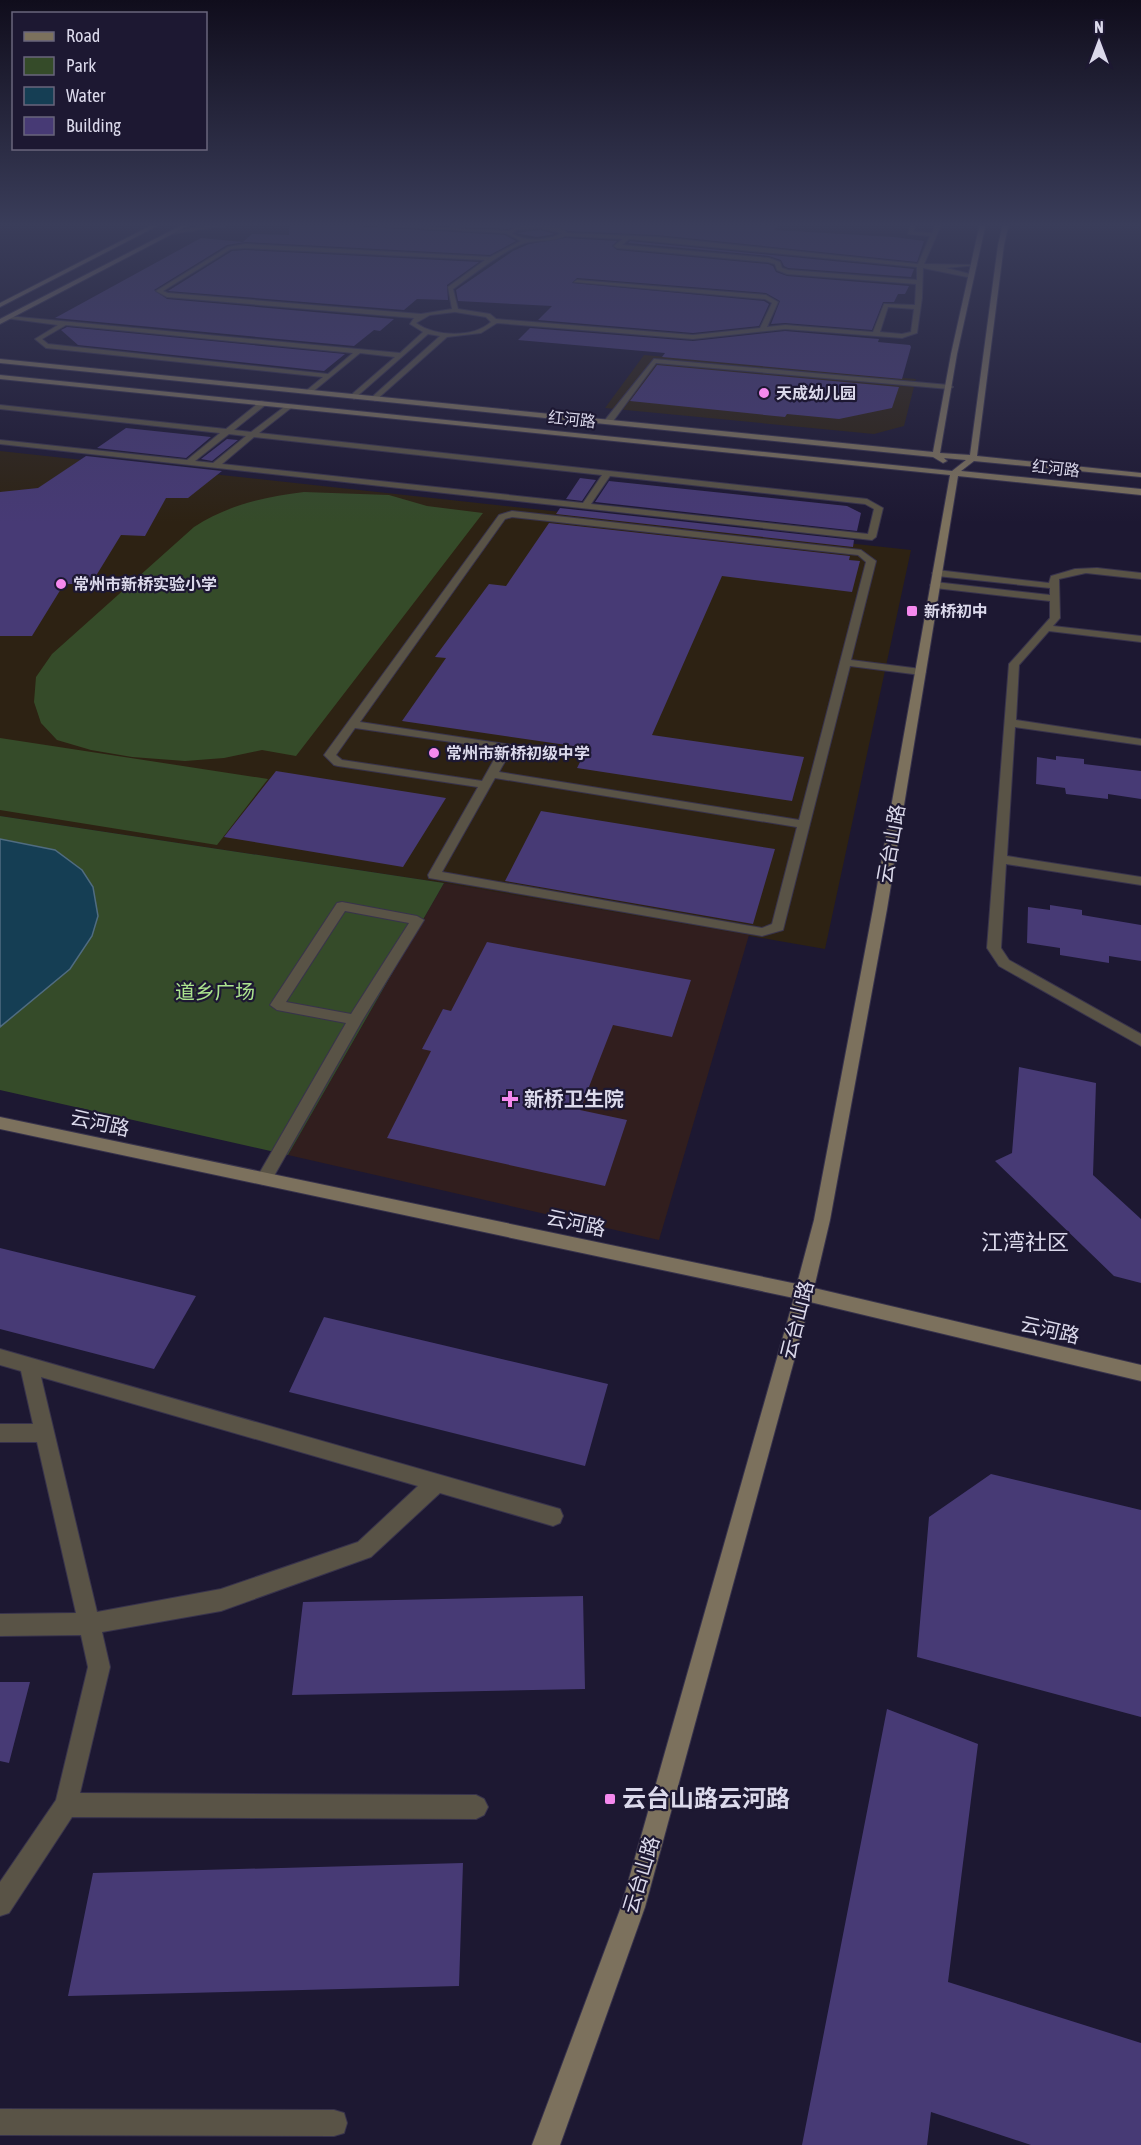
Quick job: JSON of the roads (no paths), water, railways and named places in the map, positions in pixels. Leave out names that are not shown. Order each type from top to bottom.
[{"type":"street","points":[[962,323],[936,455],[954,473],[973,458],[991,323]]},
{"type":"street","name":"红河路","points":[[0,361],[1141,475]]},
{"type":"street","name":"红河路","points":[[0,377],[1141,492]]},
{"type":"street","name":"云台山路","points":[[546,2145],[633,1907],[804,1293],[822,1220],[880,909],[954,473]]},
{"type":"street","name":"云河路","points":[[0,1123],[804,1293],[1141,1373]]},
{"type":"lane","points":[[66,323],[38,339],[46,346],[330,376]]},
{"type":"lane","points":[[67,323],[401,355]]},
{"type":"lane","points":[[413,323],[427,332],[445,335],[475,333],[492,326],[493,323]]},
{"type":"lane","points":[[520,323],[693,337],[785,327],[902,336],[914,333],[916,323]]},
{"type":"lane","points":[[762,330],[765,323]]},
{"type":"lane","points":[[876,334],[880,323]]},
{"type":"lane","points":[[354,397],[427,332]]},
{"type":"lane","points":[[375,399],[445,335]]},
{"type":"lane","points":[[310,392],[359,351]]},
{"type":"lane","points":[[608,422],[654,361],[949,387]]},
{"type":"lane","points":[[189,462],[264,403]]},
{"type":"lane","points":[[215,465],[288,406]]},
{"type":"lane","points":[[0,407],[867,502],[879,508],[872,537],[0,442]]},
{"type":"lane","points":[[585,506],[608,473]]},
{"type":"lane","points":[[352,724],[507,747],[434,875],[762,932],[778,927],[871,561],[861,553],[512,514],[502,517],[352,724],[330,755],[338,763],[485,785]]},
{"type":"lane","points":[[1141,576],[1086,570],[1065,572],[1054,578],[1055,618],[1014,664],[994,948],[1004,963],[1141,1041]]},
{"type":"lane","points":[[936,579],[1054,586]]},
{"type":"lane","points":[[936,579],[1055,599]]},
{"type":"lane","points":[[1047,628],[1141,639]]},
{"type":"lane","points":[[845,662],[921,672]]},
{"type":"lane","points":[[1010,723],[1141,741]]},
{"type":"lane","points":[[492,774],[804,824]]},
{"type":"lane","points":[[1000,859],[1141,881]]},
{"type":"lane","points":[[264,1179],[355,1020],[417,920],[342,906],[277,1005],[355,1020]]},
{"type":"lane","points":[[0,1357],[553,1516]]},
{"type":"lane","points":[[2,1897],[66,1805],[99,1667],[30,1366]]},
{"type":"lane","points":[[0,1433],[45,1433]]},
{"type":"lane","points":[[0,1625],[89,1624],[221,1600],[364,1550],[437,1482]]},
{"type":"lane","points":[[66,1805],[476,1807]]},
{"type":"lane","points":[[0,2122],[334,2123]]},
{"type":"water","points":[[0,839],[55,850],[82,870],[93,887],[98,916],[92,936],[70,969],[0,1027]]},
{"type":"place","name":"天成幼儿园","points":[[764,393]]},
{"type":"place","name":"常州市新桥实验小学","points":[[61,584]]},
{"type":"place","name":"新桥初中","points":[[912,611]]},
{"type":"place","name":"常州市新桥初级中学","points":[[434,753]]},
{"type":"place","name":"新桥卫生院","points":[[510,1099]]},
{"type":"place","name":"云台山路云河路","points":[[610,1799]]},
{"type":"district","name":"江湾社区","points":[[1025,1242]]},
{"type":"park label","name":"道乡广场","points":[[215,992]]}]
